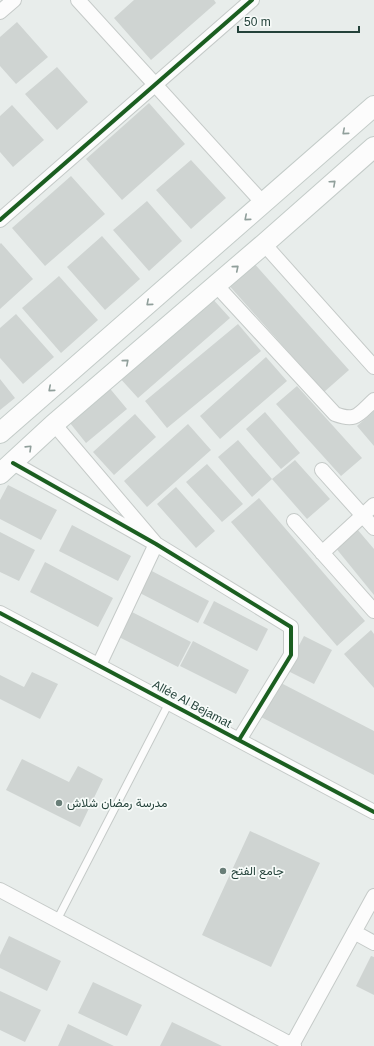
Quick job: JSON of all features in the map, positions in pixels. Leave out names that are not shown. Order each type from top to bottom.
[{"type":"main road","points":[[0,434],[374,106]]},
{"type":"main road","points":[[7,469],[54,424],[264,244],[374,147]]},
{"type":"street","points":[[0,12],[14,0]]},
{"type":"street","points":[[78,0],[263,204]]},
{"type":"street","points":[[0,220],[252,0]]},
{"type":"street","points":[[264,244],[374,367]]},
{"type":"street","points":[[216,285],[335,414],[347,418],[355,418],[374,400]]},
{"type":"street","points":[[54,424],[156,544]]},
{"type":"street","points":[[7,469],[156,544],[291,627],[291,654],[239,740]]},
{"type":"street","points":[[322,470],[374,528]]},
{"type":"street","points":[[322,553],[374,505]]},
{"type":"street","points":[[294,521],[374,611]]},
{"type":"street","points":[[99,666],[156,544]]},
{"type":"street","name":"Allée Al Bejamat","points":[[0,613],[374,812]]},
{"type":"street","points":[[0,890],[293,1045],[374,896]]},
{"type":"street","points":[[354,932],[374,943]]},
{"type":"lane","points":[[57,920],[169,703]]},
{"type":"building","points":[[134,0],[214,0],[216,3],[151,60],[114,18]]},
{"type":"building","points":[[17,22],[48,57],[16,84],[0,66],[0,37]]},
{"type":"building","points":[[57,67],[88,102],[57,130],[25,94]]},
{"type":"building","points":[[149,103],[185,144],[122,200],[86,159]]},
{"type":"building","points":[[12,105],[44,140],[13,167],[0,152],[0,116]]},
{"type":"building","points":[[191,160],[226,198],[191,229],[156,190]]},
{"type":"building","points":[[71,176],[105,214],[45,266],[12,228]]},
{"type":"building","points":[[147,201],[182,241],[149,271],[113,230]]},
{"type":"building","points":[[102,236],[140,279],[105,310],[67,267]]},
{"type":"building","points":[[1,243],[33,279],[0,309],[0,244]]},
{"type":"building","points":[[251,260],[349,370],[324,392],[226,282]]},
{"type":"building","points":[[59,276],[98,320],[61,353],[22,308]]},
{"type":"building","points":[[210,296],[230,318],[138,398],[118,376]]},
{"type":"building","points":[[16,314],[54,357],[23,384],[0,358],[0,328]]},
{"type":"building","points":[[238,324],[261,351],[167,428],[145,401]]},
{"type":"building","points":[[266,357],[287,381],[220,439],[200,416]]},
{"type":"building","points":[[0,379],[15,398],[0,410]]},
{"type":"building","points":[[107,385],[127,409],[86,443],[66,418]]},
{"type":"building","points":[[297,386],[362,458],[341,476],[276,404]]},
{"type":"building","points":[[374,411],[374,446],[357,426]]},
{"type":"building","points":[[265,412],[300,453],[281,469],[246,429]]},
{"type":"building","points":[[135,414],[156,437],[114,475],[93,452]]},
{"type":"building","points":[[188,424],[211,450],[147,507],[124,481]]},
{"type":"building","points":[[238,440],[272,479],[252,497],[218,457]]},
{"type":"building","points":[[295,460],[330,499],[307,519],[272,479]]},
{"type":"building","points":[[207,464],[243,504],[222,522],[186,482]]},
{"type":"building","points":[[8,485],[57,510],[41,540],[0,519],[0,500]]},
{"type":"building","points":[[176,487],[215,531],[196,548],[157,504]]},
{"type":"building","points":[[259,498],[365,621],[337,646],[231,522]]},
{"type":"building","points":[[72,525],[131,556],[118,581],[59,551]]},
{"type":"building","points":[[357,529],[374,549],[374,595],[335,547]]},
{"type":"building","points":[[0,532],[35,550],[19,581],[0,572]]},
{"type":"building","points":[[45,562],[113,598],[98,627],[30,592]]},
{"type":"building","points":[[148,569],[209,601],[198,623],[136,591]]},
{"type":"building","points":[[214,601],[268,629],[257,651],[203,623]]},
{"type":"building","points":[[130,611],[191,642],[178,667],[117,636]]},
{"type":"building","points":[[371,630],[374,634],[374,688],[344,654]]},
{"type":"building","points":[[304,636],[332,650],[314,684],[286,670]]},
{"type":"building","points":[[193,641],[249,670],[236,694],[180,666]]},
{"type":"building","points":[[32,672],[58,684],[40,719],[0,699],[0,675],[24,687]]},
{"type":"building","points":[[279,682],[374,731],[374,775],[261,717]]},
{"type":"building","points":[[22,759],[69,782],[78,766],[103,779],[80,827],[6,790]]},
{"type":"building","points":[[250,831],[320,863],[271,967],[202,935]]},
{"type":"building","points":[[9,936],[61,961],[47,991],[0,968],[0,955]]},
{"type":"building","points":[[371,956],[374,957],[374,995],[356,986]]},
{"type":"building","points":[[93,982],[142,1005],[127,1036],[78,1013]]},
{"type":"building","points":[[0,991],[41,1010],[25,1042],[0,1030]]},
{"type":"building","points":[[172,1022],[222,1046],[160,1046]]},
{"type":"building","points":[[68,1024],[114,1046],[58,1046]]},
{"type":"cycle path","points":[[0,220],[252,0]]},
{"type":"cycle path","points":[[13,463],[156,544],[291,627],[291,655],[239,740]]},
{"type":"cycle path","points":[[0,613],[374,812]]},
{"type":"place","name":"مدرسة رمضان شلاش","points":[[59,803]]},
{"type":"place","name":"جامع الفتح","points":[[223,871]]}]
